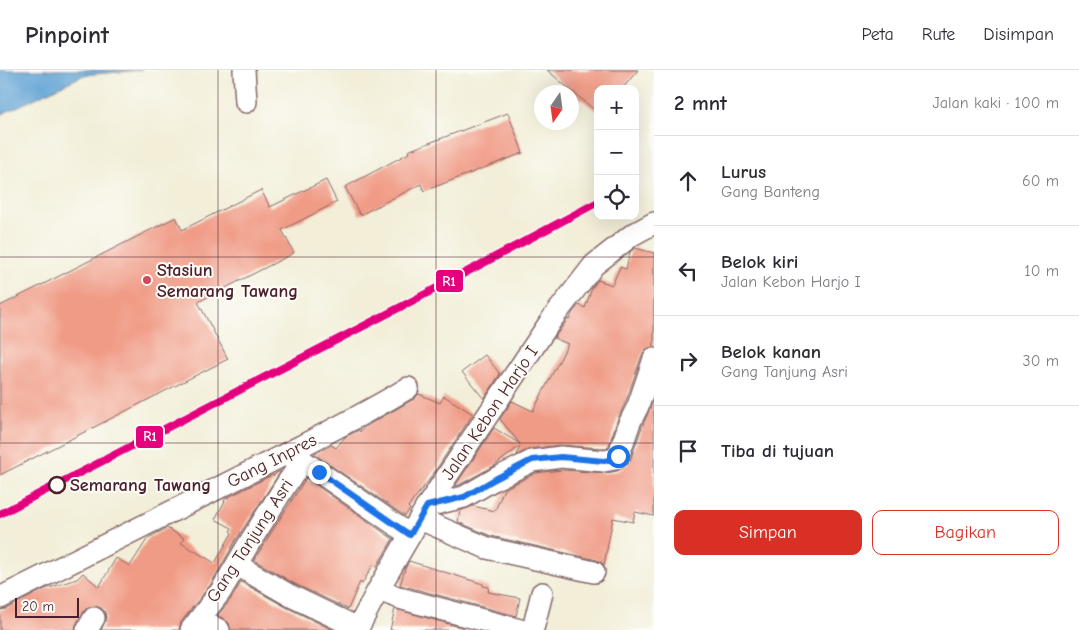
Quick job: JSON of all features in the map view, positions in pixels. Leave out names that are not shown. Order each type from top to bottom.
[{"type":"street","points":[[244,70],[246,102]]},
{"type":"street","name":"Jalan Kebon Harjo I","points":[[357,629],[419,520],[552,319],[594,265],[632,235],[654,223]]},
{"type":"street","points":[[419,520],[532,460],[561,457],[604,461],[615,459],[618,456],[638,406],[654,359]]},
{"type":"street","name":"Gang Inpres","points":[[0,598],[155,521],[298,455],[408,388]]},
{"type":"street","name":"Gang Tanjung Asri","points":[[195,625],[221,591],[287,483],[298,455],[419,520],[487,548],[594,572]]},
{"type":"street","points":[[237,565],[357,629]]},
{"type":"street","points":[[378,590],[404,600],[520,630]]},
{"type":"street","points":[[532,630],[542,593]]},
{"type":"street","points":[[195,625],[219,630]]},
{"type":"water","points":[[0,70],[142,70],[84,75],[0,115]]},
{"type":"building","points":[[547,70],[638,70],[625,85],[594,85],[594,110],[579,97],[579,85],[565,85]]},
{"type":"building","points":[[508,113],[523,153],[424,191],[421,184],[360,215],[345,187],[409,153],[408,151]]},
{"type":"building","points":[[326,180],[337,202],[282,230],[294,253],[198,302],[228,359],[0,475],[0,306],[176,217],[182,230],[261,190],[270,207]]},
{"type":"building","points":[[635,248],[654,253],[654,343],[653,347],[646,349],[642,355],[608,448],[559,445],[530,449],[517,455],[520,446],[494,466],[455,486],[494,428],[520,444],[500,419],[512,401],[533,411],[568,344],[554,338],[579,305],[585,308],[592,288],[598,280],[612,285],[620,267],[626,269],[630,252]]},
{"type":"building","points":[[485,355],[500,374],[484,399],[462,372]]},
{"type":"building","points":[[419,394],[440,403],[444,396],[473,414],[429,480],[408,507],[410,509],[405,516],[314,454],[331,445],[336,448],[345,437],[359,430],[360,432],[363,428],[414,399]]},
{"type":"building","points":[[654,398],[654,516],[635,512],[633,522],[613,518],[604,565],[597,560],[491,536],[458,522],[460,511],[473,506],[495,511],[504,489],[536,473],[561,470],[606,473],[623,468],[630,461]]},
{"type":"building","points":[[281,471],[237,538],[211,584],[181,622],[179,630],[101,630],[106,619],[105,612],[95,606],[88,607],[84,611],[76,624],[75,630],[0,630],[0,610],[6,609],[45,589],[77,579],[83,573],[99,587],[116,558],[130,566],[148,538],[167,528],[184,538],[181,543],[215,563],[232,533],[230,531],[232,528],[215,519],[225,499]]},
{"type":"building","points":[[306,478],[393,539],[377,566],[373,565],[362,584],[360,582],[348,609],[297,585],[254,560]]},
{"type":"building","points":[[409,561],[483,584],[483,586],[489,587],[488,592],[520,598],[516,616],[400,585]]},
{"type":"building","points":[[241,582],[333,630],[231,630],[229,623],[218,615],[231,599]]},
{"type":"building","points":[[395,609],[464,628],[463,630],[390,630]]},
{"type":"transit line","name":"R1","points":[[0,514],[416,299],[594,204]]},
{"type":"place","name":"Stasiun Semarang Tawang","points":[[147,280]]},
{"type":"place","name":"Semarang Tawang","points":[[57,485]]},
{"type":"route","points":[[319,472],[410,535],[427,506],[464,497],[532,460],[561,457],[608,461],[618,456]]}]
